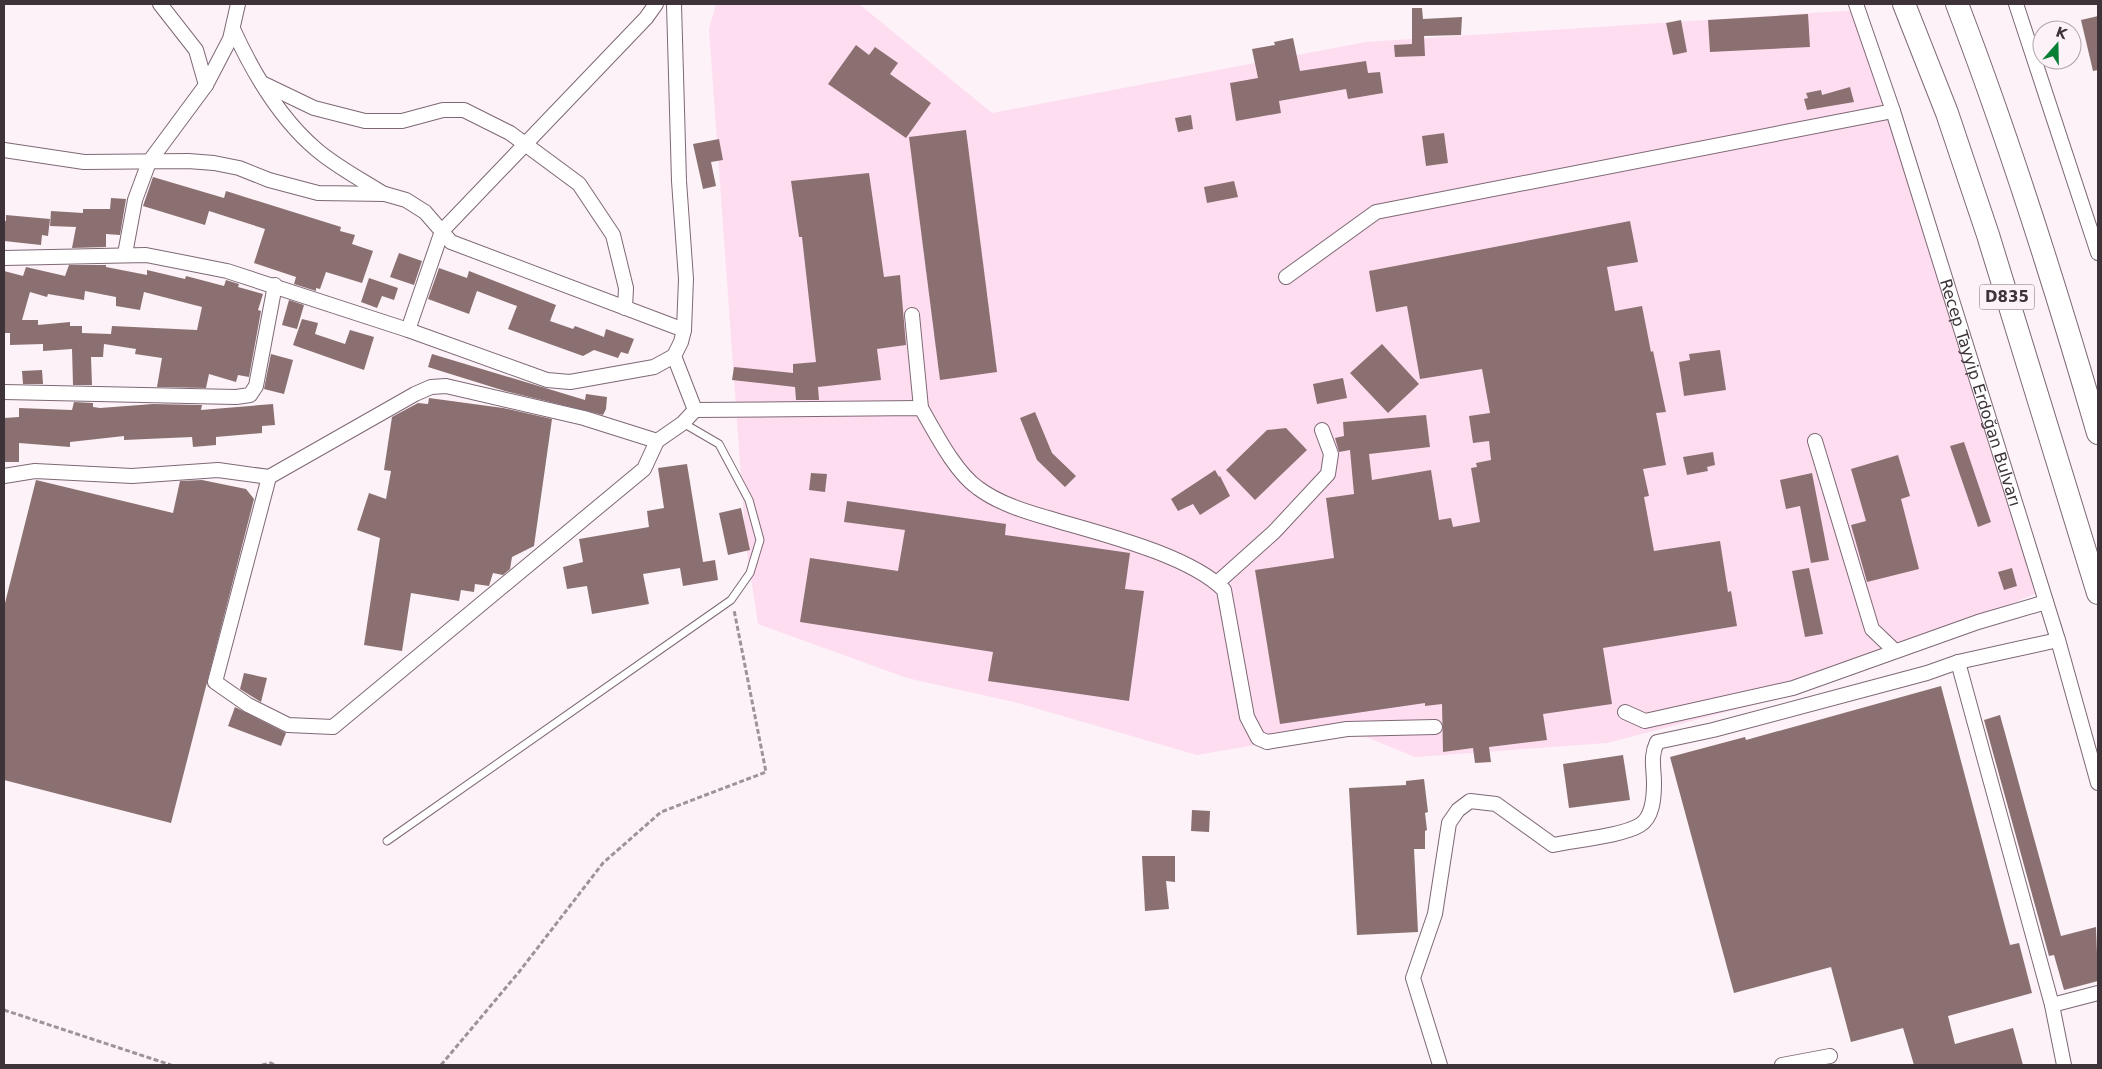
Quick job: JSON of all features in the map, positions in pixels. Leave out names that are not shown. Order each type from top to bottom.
[{"type":"highway","name":"D835","points":[[1904,4],[1947,113],[1988,235],[2098,594]]},
{"type":"highway","name":"D835","points":[[1957,4],[1988,85],[2056,288],[2098,433]]},
{"type":"street","points":[[160,4],[196,50],[206,86]]},
{"type":"street","points":[[125,254],[135,200],[149,162],[206,86],[230,39],[238,4]]},
{"type":"street","points":[[408,330],[442,231],[646,18],[656,4]]},
{"type":"street","points":[[4,258],[146,255],[228,271],[275,284],[547,380],[570,382],[654,367],[674,356],[684,330],[686,279],[680,181],[674,4]]},
{"type":"street","name":"Recep Tayyip Erdoğan Bulvarı","points":[[1856,4],[1893,111],[2058,640],[2098,783]]},
{"type":"street","points":[[2016,4],[2098,253]]},
{"type":"street","points":[[232,29],[246,58],[280,112],[317,150],[385,194]]},
{"type":"street","points":[[262,83],[314,108],[365,121],[402,121],[443,110],[464,110],[510,133],[579,184],[613,235],[626,288],[625,308]]},
{"type":"street","points":[[1286,277],[1376,212],[1893,111]]},
{"type":"street","points":[[4,150],[84,162],[188,160],[214,162],[239,168],[268,180],[318,193],[385,194],[406,200],[425,212],[451,242],[684,330]]},
{"type":"street","points":[[4,392],[236,398],[250,395],[256,386],[275,284]]},
{"type":"street","points":[[912,315],[920,408],[948,454],[977,488],[1018,509],[1161,554],[1194,568],[1217,583],[1224,590],[1247,717],[1258,738],[1267,742],[1347,729],[1435,727]]},
{"type":"street","points":[[674,356],[695,410]]},
{"type":"street","points":[[4,476],[35,471],[132,476],[218,470],[269,477],[414,394],[431,387],[446,386],[584,418],[657,442]]},
{"type":"street","points":[[269,477],[215,682],[248,705],[288,725],[333,727],[644,469],[657,442],[683,423],[695,410],[920,408]]},
{"type":"street","points":[[1217,583],[1274,532],[1328,474],[1331,454],[1322,430]]},
{"type":"street","points":[[1815,441],[1872,629],[1896,651]]},
{"type":"street","points":[[1625,712],[1645,720],[1783,690],[1978,622],[2046,602]]},
{"type":"street","points":[[1440,1065],[1413,978],[1435,914],[1450,823],[1458,810],[1470,801],[1496,804],[1553,844],[1616,832],[1640,825],[1652,810],[1654,783],[1651,753],[1657,742],[1927,673],[1958,662],[2058,640]]},
{"type":"street","points":[[1958,662],[2052,1005],[2064,1065]]},
{"type":"street","points":[[2052,1005],[2098,994]]},
{"type":"street","points":[[1782,1065],[1830,1056]]},
{"type":"lane","points":[[387,841],[732,600],[750,573],[760,540],[749,500],[719,444],[683,423]]},
{"type":"path","points":[[440,1065],[519,972],[603,863],[661,812],[766,772],[732,600]]},
{"type":"path","points":[[4,1010],[171,1065]]},
{"type":"path","points":[[262,1065],[271,1063],[275,1065]]},
{"type":"shaded area","points":[[716,4],[859,4],[992,113],[1366,42],[1859,10],[2042,591],[1795,694],[1607,743],[1415,757],[1347,729],[1197,755],[1014,702],[907,678],[758,624],[746,546],[709,29]]},
{"type":"building","points":[[1412,8],[1422,8],[1423,19],[1462,17],[1461,35],[1424,36],[1425,56],[1395,57],[1394,45],[1412,44]]},
{"type":"building","points":[[1808,14],[1810,47],[1710,52],[1708,20]]},
{"type":"building","points":[[2098,16],[2098,70],[2093,71],[2081,20]]},
{"type":"building","points":[[1681,20],[1687,52],[1673,55],[1666,23]]},
{"type":"building","points":[[1293,38],[1300,71],[1366,61],[1368,73],[1380,72],[1383,93],[1348,99],[1346,89],[1279,101],[1281,113],[1236,121],[1230,83],[1258,78],[1252,49],[1275,45],[1274,42]]},
{"type":"building","points":[[856,45],[869,55],[875,47],[898,63],[890,74],[931,103],[906,138],[828,84]]},
{"type":"building","points":[[1850,87],[1854,102],[1807,110],[1804,99],[1808,98],[1806,93],[1821,90],[1822,95]]},
{"type":"building","points":[[1191,115],[1193,129],[1178,132],[1175,118]]},
{"type":"building","points":[[966,130],[997,372],[940,380],[909,137]]},
{"type":"building","points":[[1444,133],[1448,163],[1426,166],[1422,136]]},
{"type":"building","points":[[719,139],[723,160],[711,162],[716,186],[703,189],[693,144]]},
{"type":"building","points":[[869,173],[884,277],[900,275],[906,345],[877,349],[881,380],[818,387],[819,400],[796,400],[795,387],[732,380],[734,367],[793,373],[793,364],[816,362],[802,237],[799,237],[791,181]]},
{"type":"building","points":[[153,177],[224,198],[226,191],[341,227],[340,231],[355,235],[352,244],[373,251],[362,283],[326,272],[320,289],[316,288],[316,291],[294,284],[296,277],[254,263],[265,229],[209,211],[205,225],[143,206]]},
{"type":"building","points":[[1234,181],[1238,197],[1207,203],[1204,187]]},
{"type":"building","points":[[111,198],[126,199],[120,235],[106,234],[106,247],[72,248],[76,227],[50,226],[51,211],[83,213],[83,209],[110,209]]},
{"type":"building","points":[[6,215],[50,219],[48,236],[42,235],[41,245],[4,241],[4,221],[6,221]]},
{"type":"building","points":[[1630,221],[1638,262],[1607,267],[1615,311],[1642,306],[1666,412],[1656,413],[1666,465],[1643,469],[1649,496],[1644,497],[1654,551],[1720,541],[1728,592],[1731,591],[1737,626],[1603,648],[1612,704],[1543,714],[1547,740],[1489,747],[1491,762],[1475,763],[1473,748],[1443,752],[1442,704],[1425,706],[1425,703],[1280,724],[1255,570],[1334,558],[1326,498],[1354,494],[1350,450],[1339,452],[1335,438],[1344,436],[1343,422],[1426,415],[1430,447],[1369,454],[1372,480],[1431,470],[1439,520],[1451,518],[1453,527],[1480,522],[1471,468],[1477,467],[1476,463],[1491,460],[1489,441],[1473,443],[1469,416],[1490,413],[1482,369],[1420,379],[1407,306],[1376,312],[1369,271]]},
{"type":"building","points":[[399,253],[422,261],[414,285],[390,277]]},
{"type":"building","points":[[69,265],[106,265],[106,267],[147,275],[147,270],[185,279],[186,276],[224,286],[226,280],[239,284],[238,287],[263,294],[258,310],[261,311],[249,377],[238,375],[236,382],[209,374],[206,388],[157,387],[162,358],[135,354],[136,349],[104,344],[103,357],[91,357],[92,385],[73,385],[72,349],[43,351],[43,344],[10,345],[10,333],[4,333],[4,271],[23,276],[26,267],[65,276]],"holes":[[[85,291],[116,297],[116,306],[140,310],[144,292],[202,307],[197,330],[112,326],[111,334],[82,333],[82,326],[70,326],[70,322],[38,325],[38,320],[22,320],[30,292],[47,297],[48,294],[84,300]]]},
{"type":"building","points":[[439,268],[467,278],[469,271],[556,305],[550,321],[573,329],[575,326],[604,337],[606,329],[634,339],[628,354],[621,352],[618,358],[594,350],[583,356],[508,329],[517,306],[477,291],[469,314],[428,299]]},
{"type":"building","points":[[369,278],[398,288],[394,300],[382,296],[377,308],[361,302]]},
{"type":"building","points":[[289,300],[304,305],[297,329],[282,325]]},
{"type":"building","points":[[302,319],[318,323],[315,334],[345,344],[350,330],[374,337],[364,370],[293,345]]},
{"type":"building","points":[[1382,344],[1419,384],[1388,413],[1350,373]]},
{"type":"building","points":[[1720,350],[1726,390],[1684,396],[1679,362],[1690,360],[1689,354]]},
{"type":"building","points":[[271,354],[293,360],[284,394],[264,389]]},
{"type":"building","points":[[432,354],[585,400],[586,394],[607,397],[606,409],[603,415],[505,391],[428,367]]},
{"type":"building","points":[[42,370],[43,384],[23,384],[22,371]]},
{"type":"building","points":[[1343,378],[1347,398],[1317,404],[1313,384]]},
{"type":"building","points":[[429,398],[503,408],[552,419],[534,546],[512,557],[510,569],[503,575],[493,573],[489,586],[475,584],[474,592],[461,590],[459,601],[411,593],[402,651],[364,645],[380,538],[357,530],[369,493],[386,499],[391,471],[384,470],[392,417],[418,403],[428,404]]},
{"type":"building","points":[[74,402],[93,403],[93,407],[100,408],[153,404],[202,405],[201,410],[273,404],[275,425],[262,426],[262,433],[216,437],[216,445],[193,447],[192,437],[124,440],[124,436],[70,442],[70,447],[19,443],[19,462],[4,462],[4,418],[19,417],[19,408],[72,410]]},
{"type":"building","points":[[1035,412],[1052,453],[1076,476],[1065,487],[1037,460],[1020,418]]},
{"type":"building","points":[[1286,428],[1307,450],[1255,500],[1226,470],[1267,430]]},
{"type":"building","points":[[1964,442],[1991,522],[1978,527],[1950,446]]},
{"type":"building","points":[[1713,452],[1715,465],[1707,467],[1708,471],[1687,475],[1683,457]]},
{"type":"building","points":[[1898,455],[1910,496],[1901,499],[1919,569],[1867,582],[1851,525],[1866,521],[1851,469]]},
{"type":"building","points":[[687,464],[703,562],[715,560],[718,580],[683,586],[680,568],[643,574],[649,604],[592,614],[587,586],[567,589],[563,567],[583,562],[579,539],[649,527],[647,511],[664,508],[658,468]]},
{"type":"building","points":[[1215,470],[1230,496],[1200,515],[1193,504],[1178,511],[1171,499]]},
{"type":"building","points":[[811,473],[827,474],[825,492],[809,490]]},
{"type":"building","points":[[1812,473],[1829,560],[1811,563],[1800,506],[1786,509],[1780,480]]},
{"type":"building","points":[[36,480],[173,513],[180,481],[202,480],[246,489],[254,499],[171,823],[4,780],[4,607]]},
{"type":"building","points":[[847,501],[1006,524],[1005,535],[1130,553],[1125,589],[1144,591],[1129,701],[988,681],[993,652],[800,622],[810,558],[898,571],[905,530],[844,522]]},
{"type":"building","points":[[741,508],[750,550],[728,555],[719,513]]},
{"type":"building","points":[[1809,568],[1823,634],[1805,637],[1792,571]]},
{"type":"building","points":[[2012,568],[2017,586],[2004,590],[1998,572]]},
{"type":"building","points":[[244,673],[267,678],[261,702],[240,689]]},
{"type":"building","points":[[1941,686],[2010,945],[2019,943],[2032,993],[1948,1016],[1955,1044],[2013,1028],[2023,1065],[1914,1065],[1903,1028],[1851,1042],[1831,967],[1734,993],[1670,757],[1745,737],[1746,740]]},
{"type":"building","points":[[235,707],[286,733],[281,746],[228,726]]},
{"type":"building","points":[[2000,715],[2061,936],[2096,927],[2098,981],[2064,990],[2054,955],[2049,956],[1984,720]]},
{"type":"building","points":[[1623,755],[1630,800],[1569,808],[1563,764]]},
{"type":"building","points":[[1424,779],[1428,812],[1425,813],[1427,830],[1425,831],[1425,849],[1414,849],[1418,932],[1357,935],[1349,788],[1406,785],[1406,781]]},
{"type":"building","points":[[1192,810],[1210,811],[1209,832],[1191,831]]},
{"type":"building","points":[[1142,856],[1175,856],[1175,882],[1166,881],[1169,909],[1145,911]]}]
